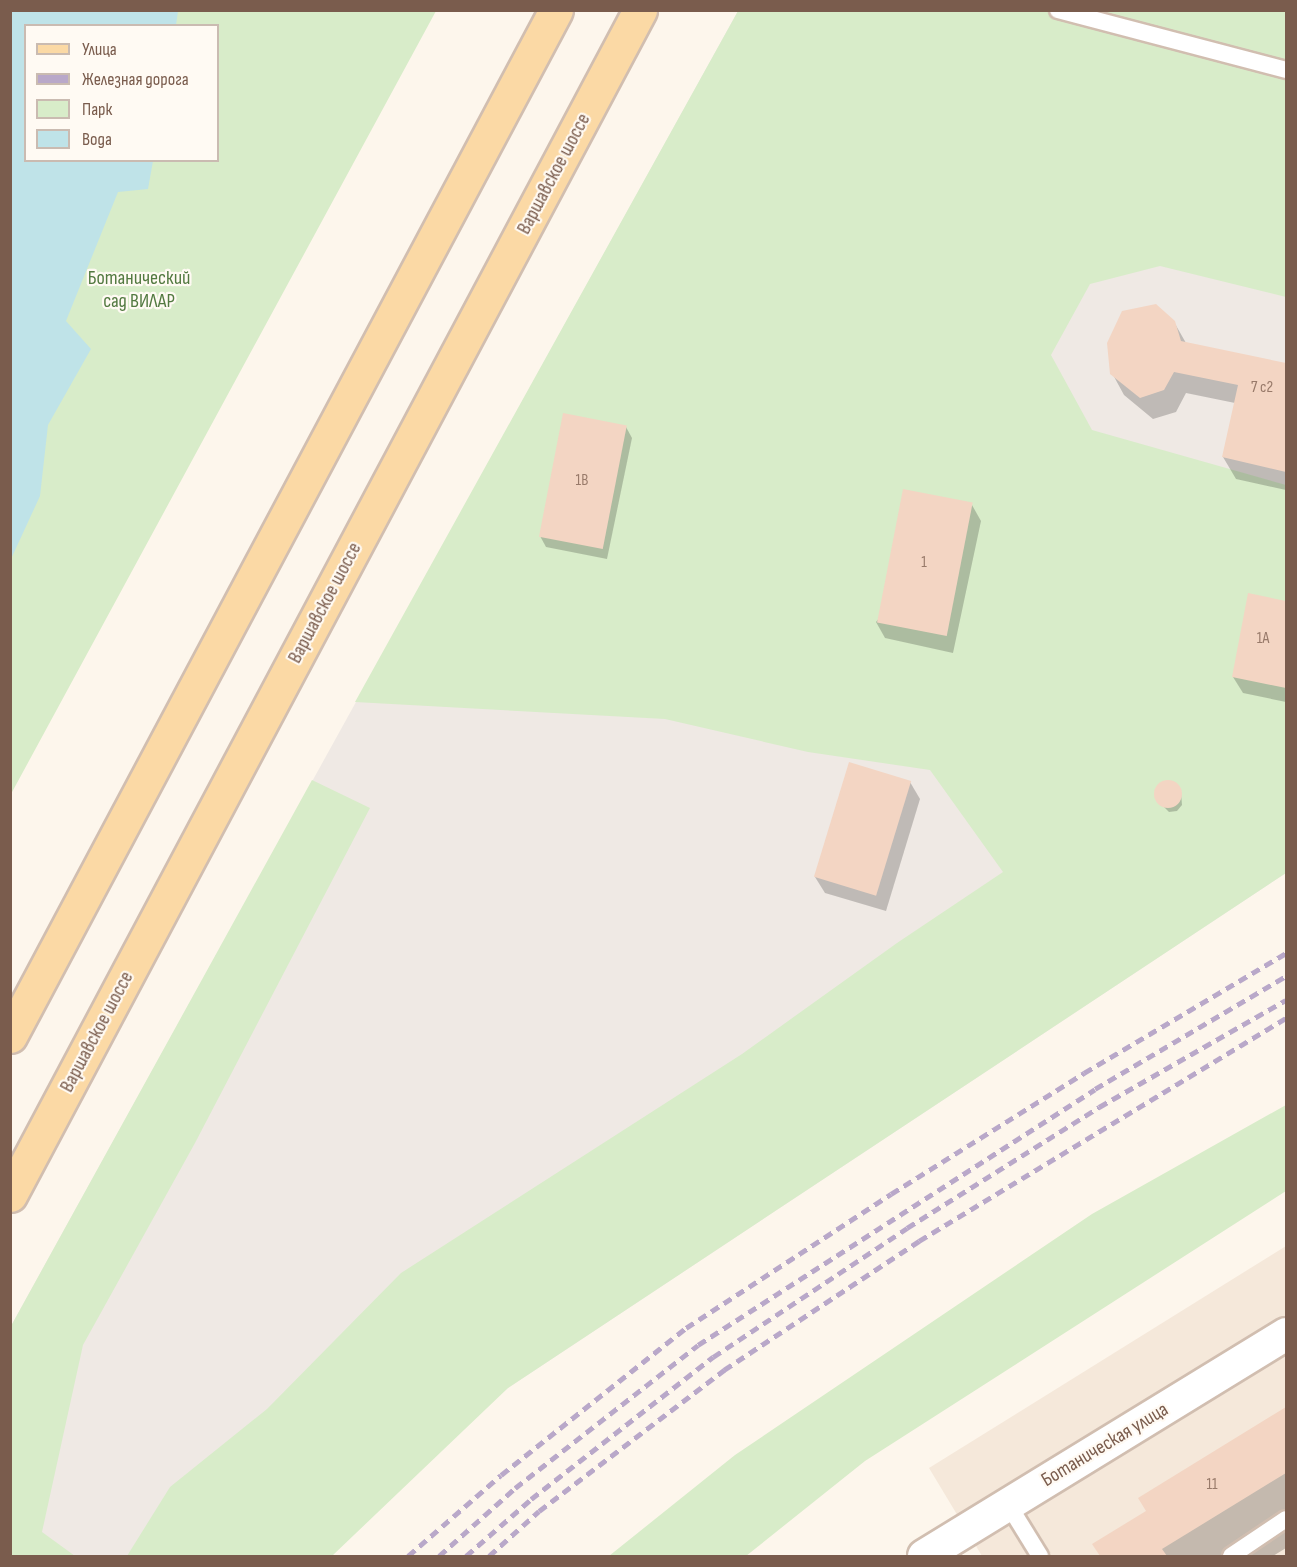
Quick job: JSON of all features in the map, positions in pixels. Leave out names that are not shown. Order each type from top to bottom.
[{"type":"main road","points":[[10,1036],[556,10]]},
{"type":"main road","name":"Варшавское шоссе","points":[[10,1195],[640,10]]},
{"type":"street","name":"Ботаническая улица","points":[[924,1557],[1287,1335]]},
{"type":"lane","points":[[1058,10],[1287,70]]},
{"type":"lane","points":[[1008,1504],[1040,1557]]},
{"type":"lane","points":[[1230,1557],[1287,1519]]},
{"type":"shaded area","points":[[738,11],[1286,11],[1286,873],[508,1388],[306,1556],[11,1556],[11,1326]]},
{"type":"shaded area","points":[[1286,1246],[1286,1556],[982,1556],[929,1468]]},
{"type":"green space","name":"Ботанический сад ВИЛАР","points":[[11,11],[436,11],[11,794]]},
{"type":"green space","points":[[738,11],[1286,11],[1286,297],[1160,266],[1090,284],[1051,355],[1092,430],[1286,485],[1286,873],[508,1388],[332,1556],[127,1556],[170,1487],[267,1409],[401,1273],[742,1054],[897,943],[1003,872],[930,770],[808,752],[665,719],[355,702]]},
{"type":"green space","points":[[312,780],[370,808],[195,1143],[83,1345],[42,1532],[75,1556],[11,1556],[11,1326]]},
{"type":"green space","points":[[1286,1105],[1286,1191],[865,1461],[746,1556],[609,1556],[735,1455],[1092,1214]]},
{"type":"water","points":[[11,10],[178,11],[176,24],[24,24],[24,162],[153,162],[148,189],[118,192],[66,321],[91,349],[48,425],[40,496],[11,559]]},
{"type":"building","points":[[1156,304],[1175,321],[1181,341],[1286,363],[1286,472],[1222,457],[1238,385],[1174,372],[1164,390],[1140,398],[1110,374],[1107,343],[1122,311]]},
{"type":"building","points":[[563,413],[627,425],[603,549],[539,537]]},
{"type":"building","points":[[903,489],[973,503],[947,636],[877,623]]},
{"type":"building","points":[[1248,593],[1286,601],[1286,688],[1232,677]]},
{"type":"building","points":[[849,762],[911,781],[876,896],[814,877]]},
{"type":"building","points":[[1168,780],[1178,784],[1182,794],[1178,804],[1168,808],[1158,804],[1154,794],[1158,784]]},
{"type":"building","points":[[1286,1407],[1286,1473],[1162,1549],[1167,1556],[1100,1556],[1092,1544],[1146,1511],[1138,1498]]},
{"type":"railway","points":[[408,1556],[501,1475],[686,1328],[891,1194],[1084,1073],[1286,953]]},
{"type":"railway","points":[[439,1556],[515,1488],[698,1345],[1095,1089],[1286,976]]},
{"type":"railway","points":[[466,1556],[531,1499],[713,1357],[907,1228],[1099,1107],[1286,1000]]},
{"type":"railway","points":[[489,1556],[539,1511],[724,1370],[919,1241],[1286,1018]]}]
